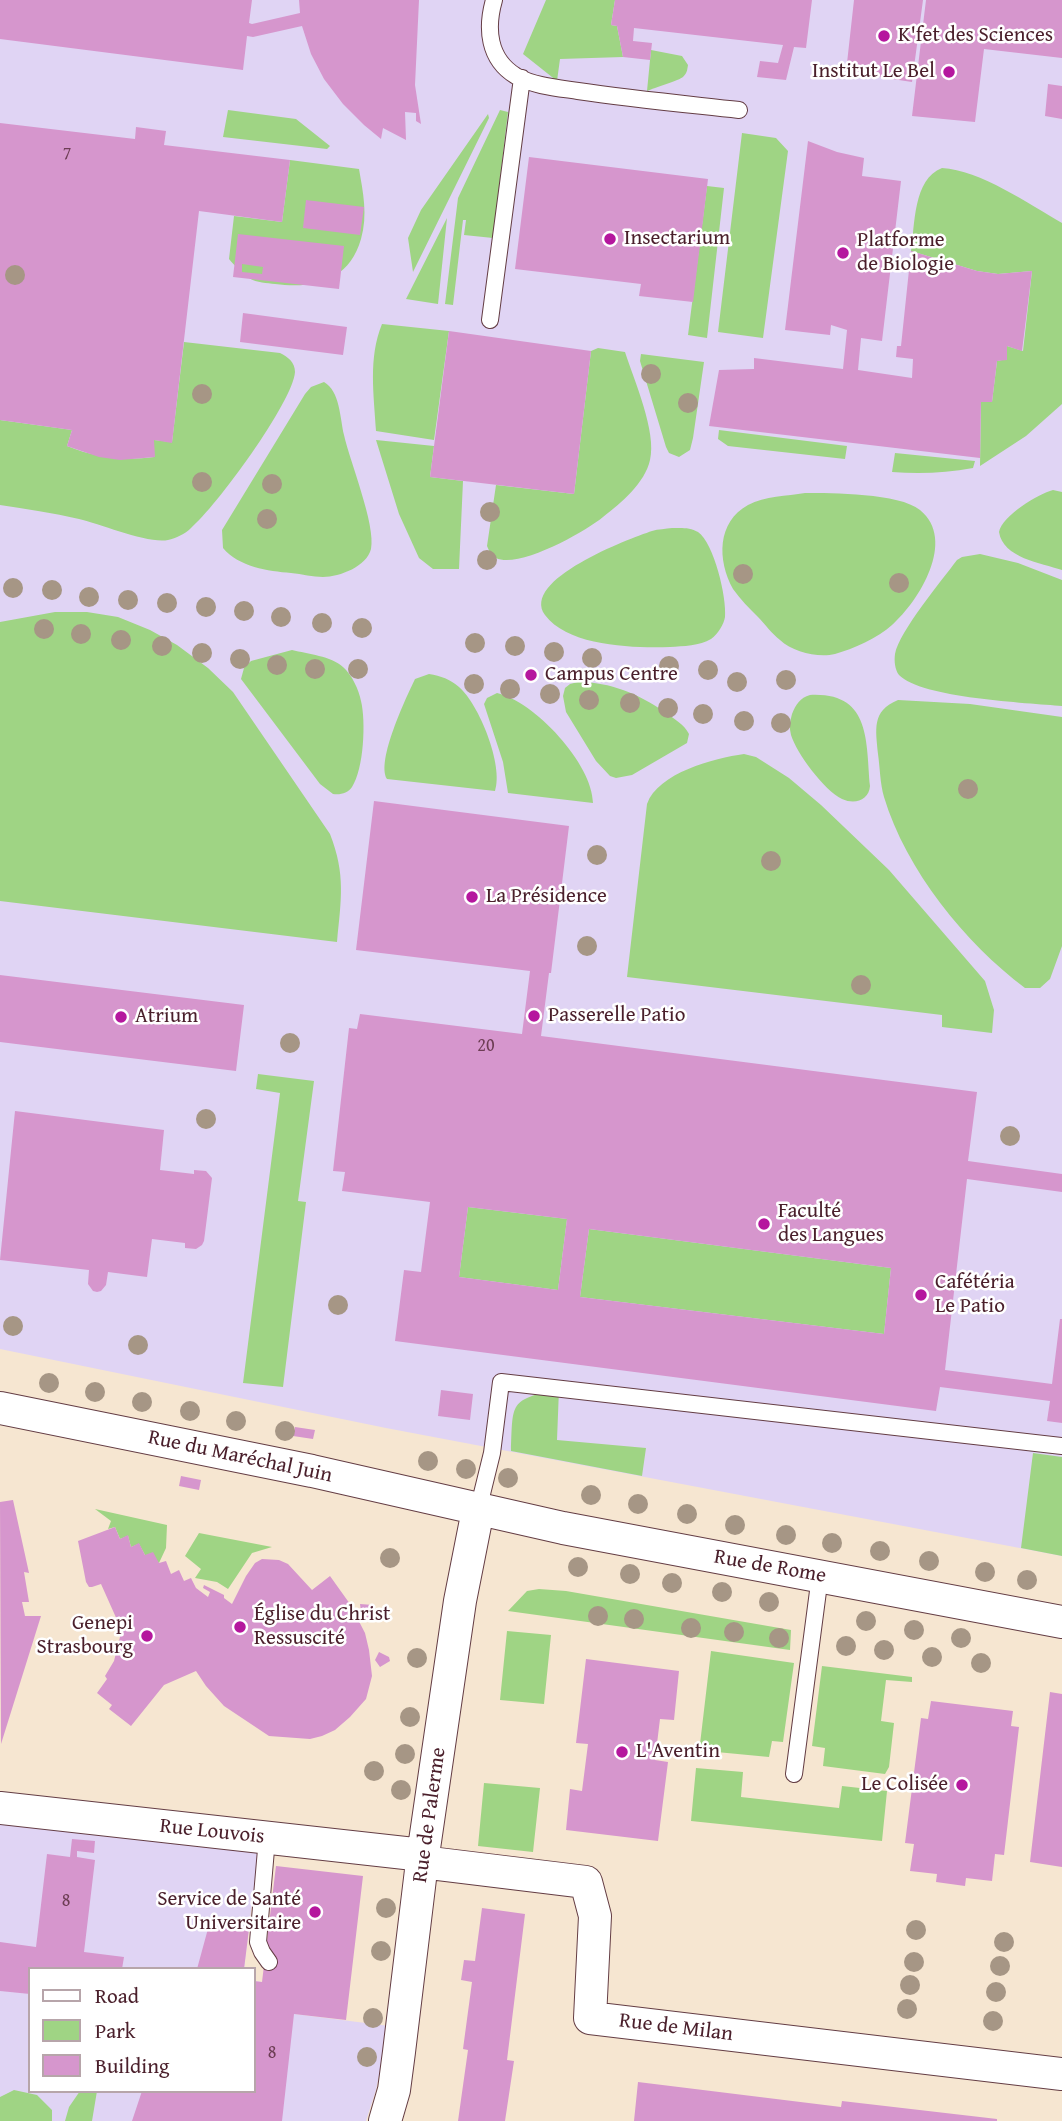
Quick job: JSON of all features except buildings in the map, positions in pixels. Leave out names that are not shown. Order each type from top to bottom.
[{"type":"street","name":"Rue du Maréchal Juin","points":[[0,1408],[312,1471],[478,1510]]},
{"type":"street","name":"Rue de Rome","points":[[478,1510],[1062,1622]]},
{"type":"street","name":"Rue de Palerme","points":[[385,2121],[394,2090],[423,1859],[464,1580],[478,1510]]},
{"type":"street","name":"Rue Louvois","points":[[0,1808],[267,1838],[423,1859]]},
{"type":"street","name":"Rue de Milan","points":[[423,1859],[586,1882],[595,1916],[590,2018],[1062,2074]]},
{"type":"lane","points":[[494,0],[490,21],[491,47],[498,60],[516,76],[546,86],[738,110]]},
{"type":"lane","points":[[491,320],[522,78]]},
{"type":"lane","points":[[478,1510],[492,1453],[501,1382],[1062,1446]]},
{"type":"lane","points":[[794,1773],[820,1576]]},
{"type":"lane","points":[[267,1838],[258,1942],[270,1962]]},
{"type":"shaded area","name":"Campus Centre","points":[[0,0],[1062,0],[1062,1556],[386,1428],[0,1349]]},
{"type":"shaded area","points":[[0,1817],[259,1845],[244,1967],[28,1967],[28,2093],[256,2093],[256,1981],[297,1986],[295,2014],[389,2026],[376,2090],[366,2121],[0,2121]]},
{"type":"green space","points":[[546,0],[615,0],[611,25],[617,26],[623,57],[560,59],[557,81],[523,54]]},
{"type":"green space","points":[[651,50],[682,56],[688,65],[683,77],[647,91]]},
{"type":"green space","points":[[228,110],[296,119],[330,146],[327,149],[223,137]]},
{"type":"green space","points":[[500,110],[508,112],[493,238],[464,235],[466,220],[463,220],[453,305],[445,304],[458,198]]},
{"type":"green space","points":[[488,114],[489,118],[413,272],[408,238],[421,210]]},
{"type":"green space","points":[[742,133],[776,138],[788,151],[763,338],[718,332]]},
{"type":"green space","points":[[290,160],[359,169],[364,212],[361,239],[348,264],[328,279],[303,285],[259,282],[244,274],[229,259],[234,216],[282,222]]},
{"type":"green space","points":[[942,168],[957,170],[988,181],[1062,223],[1062,404],[1026,436],[980,466],[981,402],[992,402],[997,361],[1007,359],[1007,346],[1023,351],[1032,271],[998,274],[977,271],[911,251],[921,192],[925,182]]},
{"type":"green space","points":[[707,186],[724,188],[707,338],[688,335]]},
{"type":"green space","points":[[447,218],[438,304],[406,299]]},
{"type":"green space","points":[[382,324],[449,331],[434,440],[376,431],[373,363]]},
{"type":"green space","points":[[184,342],[280,353],[291,360],[295,372],[281,406],[252,453],[218,499],[189,530],[168,540],[149,539],[79,519],[0,505],[0,420],[72,430],[67,446],[110,458],[154,457],[154,440],[172,442]]},
{"type":"green space","points":[[598,348],[625,352],[644,406],[651,448],[650,460],[643,477],[624,499],[582,531],[535,554],[506,560],[496,558],[487,546],[496,485],[574,494],[591,351]]},
{"type":"green space","points":[[641,354],[704,362],[690,450],[679,457],[669,453],[666,447],[640,361]]},
{"type":"green space","points":[[324,382],[333,392],[338,405],[347,447],[370,525],[371,549],[359,565],[337,575],[323,577],[273,571],[245,564],[223,548],[222,530],[305,394],[311,387]]},
{"type":"green space","points":[[719,430],[847,446],[845,459],[728,446],[718,439]]},
{"type":"green space","points":[[376,440],[434,446],[430,477],[463,481],[459,569],[433,569],[419,558],[399,514]]},
{"type":"green space","points":[[895,453],[975,461],[973,468],[963,470],[933,473],[892,472]]},
{"type":"green space","points":[[1053,490],[1062,492],[1062,570],[1015,554],[1002,541],[999,532],[1013,513]]},
{"type":"green space","points":[[805,493],[865,495],[910,504],[920,510],[931,523],[935,537],[935,553],[930,570],[913,601],[902,614],[873,639],[835,654],[806,653],[780,640],[736,593],[724,566],[725,531],[738,512],[762,500]]},
{"type":"green space","points":[[672,528],[698,532],[704,538],[714,559],[722,585],[725,617],[720,629],[711,639],[697,644],[670,647],[621,646],[570,634],[556,626],[545,615],[541,602],[548,588],[562,575],[580,563],[622,543],[652,531]]},
{"type":"green space","points":[[980,554],[1018,563],[1062,580],[1062,706],[951,694],[911,683],[899,675],[895,654],[912,620],[957,560]]},
{"type":"green space","points":[[55,612],[87,612],[118,617],[150,630],[177,645],[208,668],[233,692],[330,834],[340,875],[341,900],[337,942],[0,901],[0,622]]},
{"type":"green space","points":[[292,650],[338,663],[349,674],[359,692],[363,710],[363,745],[356,779],[344,793],[333,794],[320,784],[241,679],[244,668],[251,661]]},
{"type":"green space","points":[[429,674],[456,684],[467,695],[482,721],[496,767],[495,791],[387,779],[385,758],[399,714],[415,679]]},
{"type":"green space","points":[[578,682],[613,687],[645,700],[684,727],[689,734],[687,743],[632,775],[616,778],[610,776],[596,761],[566,712],[563,696],[565,688]]},
{"type":"green space","points":[[497,693],[528,708],[559,736],[583,770],[593,803],[508,793],[503,762],[484,704],[487,698]]},
{"type":"green space","points":[[810,695],[830,696],[845,702],[855,711],[861,722],[868,752],[870,786],[867,795],[860,800],[847,801],[827,788],[794,743],[790,730],[792,714],[799,702]]},
{"type":"green space","points":[[898,700],[970,704],[1062,717],[1062,946],[1050,979],[1040,988],[1025,988],[981,949],[940,903],[907,851],[884,797],[876,737],[879,716],[889,704]]},
{"type":"green space","points":[[744,754],[756,757],[789,778],[889,870],[985,981],[994,1010],[992,1033],[942,1027],[942,1015],[627,977],[647,804],[653,793],[663,784],[688,769]]},
{"type":"green space","points":[[258,1074],[314,1081],[298,1201],[306,1202],[283,1387],[243,1383],[280,1093],[256,1089]]},
{"type":"green space","points":[[468,1207],[567,1219],[558,1290],[459,1277]]},
{"type":"green space","points":[[589,1229],[891,1268],[884,1334],[580,1297]]},
{"type":"green space","points":[[559,1389],[557,1440],[646,1448],[642,1476],[511,1451],[512,1422],[517,1406],[531,1396]]},
{"type":"green space","points":[[1033,1453],[1062,1457],[1062,1556],[1021,1548]]},
{"type":"green space","points":[[95,1509],[167,1525],[166,1548],[159,1563],[145,1555],[139,1544],[131,1547],[128,1536],[120,1539],[115,1527],[108,1529],[111,1521]]},
{"type":"green space","points":[[199,1533],[272,1547],[252,1553],[228,1589],[217,1582],[195,1578],[201,1569],[185,1556]]},
{"type":"green space","points":[[527,1591],[566,1591],[791,1630],[790,1650],[508,1611]]},
{"type":"green space","points":[[507,1631],[551,1635],[544,1704],[500,1700]]},
{"type":"green space","points":[[711,1651],[794,1663],[783,1742],[772,1741],[769,1757],[706,1751],[700,1744]]},
{"type":"green space","points":[[822,1666],[912,1677],[912,1682],[886,1680],[881,1721],[894,1723],[889,1767],[885,1774],[823,1766],[825,1748],[812,1746]]},
{"type":"green space","points":[[696,1768],[743,1772],[741,1797],[839,1808],[842,1786],[887,1791],[882,1841],[691,1821]]},
{"type":"green space","points":[[484,1783],[540,1788],[533,1852],[478,1846]]},
{"type":"green space","points":[[14,2090],[37,2095],[52,2110],[52,2121],[0,2121],[0,2097]]},
{"type":"green space","points":[[79,2093],[97,2093],[92,2121],[65,2121],[69,2107]]},
{"type":"place","name":"K'fet des Sciences","points":[[884,36]]},
{"type":"place","name":"Institut Le Bel","points":[[949,72]]},
{"type":"place","name":"Insectarium","points":[[610,239]]},
{"type":"place","name":"Platforme de Biologie","points":[[843,253]]},
{"type":"place","name":"Campus Centre","points":[[531,675]]},
{"type":"place","name":"La Présidence","points":[[472,897]]},
{"type":"place","name":"Passerelle Patio","points":[[534,1016]]},
{"type":"place","name":"Atrium","points":[[121,1017]]},
{"type":"place","name":"Faculté des Langues","points":[[764,1224]]},
{"type":"place","name":"Cafétéria Le Patio","points":[[921,1295]]},
{"type":"place","name":"Église du Christ Ressuscité","points":[[240,1627]]},
{"type":"place","name":"Genepi Strasbourg","points":[[147,1636]]},
{"type":"place","name":"L'Aventin","points":[[622,1752]]},
{"type":"place","name":"Le Colisée","points":[[962,1785]]},
{"type":"place","name":"Service de Santé Universitaire","points":[[315,1912]]}]
